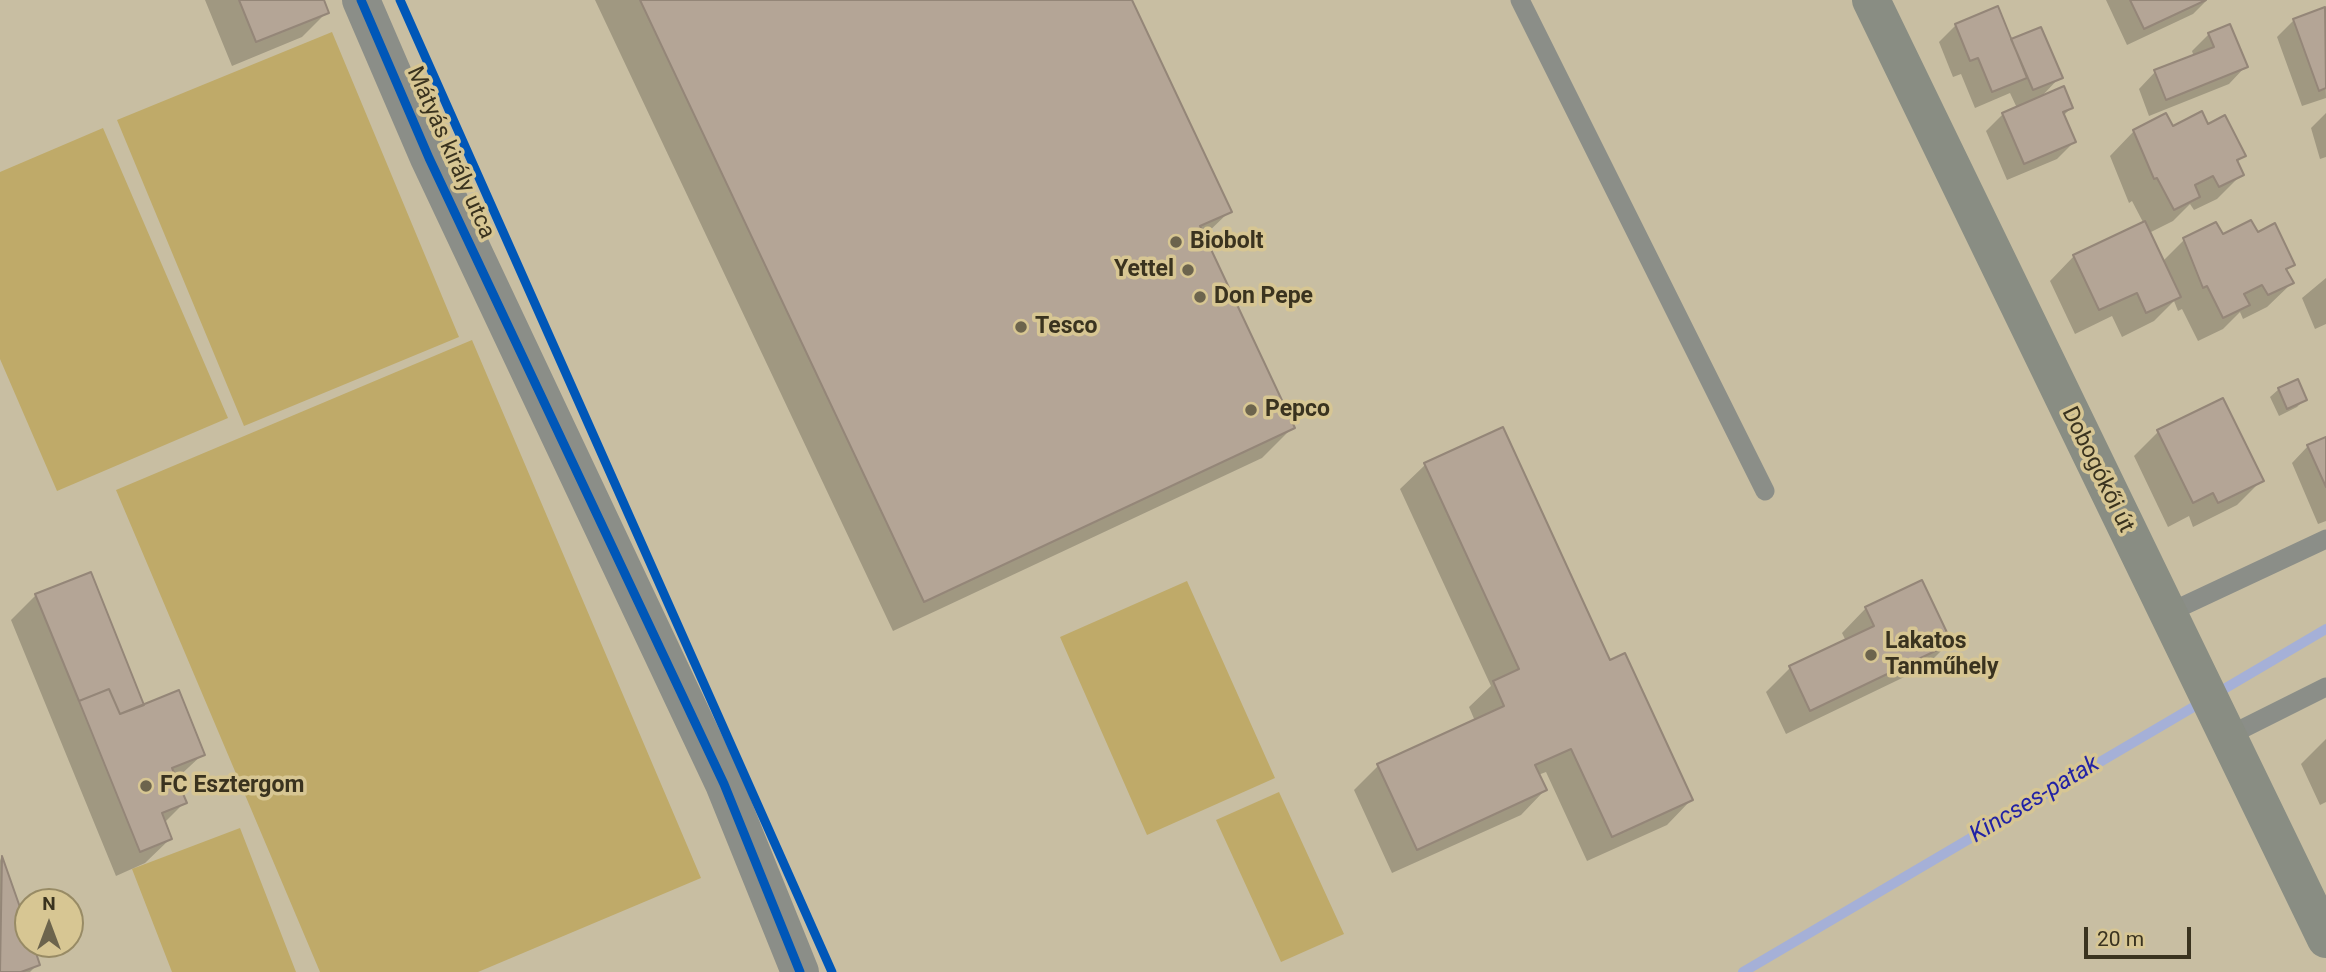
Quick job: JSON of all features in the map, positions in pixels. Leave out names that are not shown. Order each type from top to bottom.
[{"type":"main road","name":"Dobogókői út","points":[[1871,0],[2166,614],[2326,939]]},
{"type":"street","name":"Mátyás király utca","points":[[361,0],[429,158],[724,784],[800,972]]},
{"type":"lane","points":[[1520,0],[1765,491]]},
{"type":"lane","points":[[2166,614],[2326,539]]},
{"type":"lane","points":[[2226,737],[2326,687]]},
{"type":"shaded area","points":[[332,32],[459,337],[244,426],[117,120]]},
{"type":"shaded area","points":[[103,128],[228,418],[57,491],[0,359],[0,172]]},
{"type":"shaded area","points":[[472,340],[701,878],[478,972],[320,972],[116,490]]},
{"type":"shaded area","points":[[1187,581],[1275,778],[1147,835],[1060,637]]},
{"type":"shaded area","points":[[1279,792],[1344,934],[1281,962],[1216,820]]},
{"type":"shaded area","points":[[240,828],[296,972],[172,972],[132,869]]},
{"type":"building","points":[[239,0],[324,0],[329,13],[256,42]]},
{"type":"building","name":"Tesco","points":[[640,0],[1132,0],[1232,212],[1200,226],[1295,428],[924,602]]},
{"type":"building","points":[[2130,0],[2206,0],[2144,29]]},
{"type":"building","points":[[1998,6],[2027,78],[1992,92],[1978,58],[1970,61],[1955,24]]},
{"type":"building","points":[[2325,7],[2326,88],[2319,91],[2293,19]]},
{"type":"building","points":[[2230,24],[2248,67],[2166,100],[2154,70],[2214,47],[2208,33]]},
{"type":"building","points":[[2041,27],[2063,78],[2033,90],[2011,39]]},
{"type":"building","points":[[2064,86],[2073,108],[2063,112],[2076,142],[2024,164],[2002,113]]},
{"type":"building","points":[[2202,111],[2208,124],[2225,115],[2246,156],[2237,160],[2244,175],[2219,187],[2213,176],[2195,185],[2200,197],[2174,210],[2157,178],[2154,179],[2133,130],[2166,113],[2173,126]]},
{"type":"building","points":[[2251,220],[2258,232],[2275,223],[2295,265],[2286,269],[2294,283],[2268,295],[2262,285],[2244,294],[2250,305],[2223,318],[2207,286],[2203,288],[2183,238],[2216,222],[2223,234]]},
{"type":"building","points":[[2145,221],[2181,297],[2146,313],[2137,293],[2099,310],[2073,255]]},
{"type":"building","points":[[2298,379],[2307,400],[2287,409],[2278,388]]},
{"type":"building","points":[[2223,398],[2264,481],[2218,503],[2213,493],[2193,503],[2157,430]]},
{"type":"building","points":[[1503,427],[1610,660],[1625,653],[1693,800],[1612,837],[1571,749],[1535,765],[1547,790],[1417,850],[1377,764],[1504,706],[1493,681],[1519,669],[1424,463]]},
{"type":"building","points":[[2326,437],[2326,487],[2307,445]]},
{"type":"building","points":[[91,572],[144,705],[120,714],[109,689],[79,701],[35,594]]},
{"type":"building","name":"Lakatos Tanműhely","points":[[1922,580],[1952,643],[1810,711],[1789,666],[1874,626],[1865,607]]},
{"type":"building","name":"FC Esztergom","points":[[109,689],[120,714],[179,690],[205,755],[172,768],[187,803],[162,813],[172,839],[140,852],[79,701]]},
{"type":"building","points":[[2,856],[14,890],[14,958],[38,958],[40,965],[21,972],[0,972]]},
{"type":"waterway","name":"Kincses-patak","points":[[1743,972],[2326,629]]},
{"type":"cycle path","points":[[361,0],[429,158],[724,784],[800,972]]},
{"type":"cycle path","points":[[400,0],[832,972]]},
{"type":"place","name":"Biobolt","points":[[1176,242]]},
{"type":"place","name":"Yettel","points":[[1188,270]]},
{"type":"place","name":"Don Pepe","points":[[1200,297]]},
{"type":"place","name":"Tesco","points":[[1021,327]]},
{"type":"place","name":"Pepco","points":[[1251,410]]},
{"type":"place","name":"Lakatos Tanműhely","points":[[1871,655]]},
{"type":"place","name":"FC Esztergom","points":[[146,786]]}]
